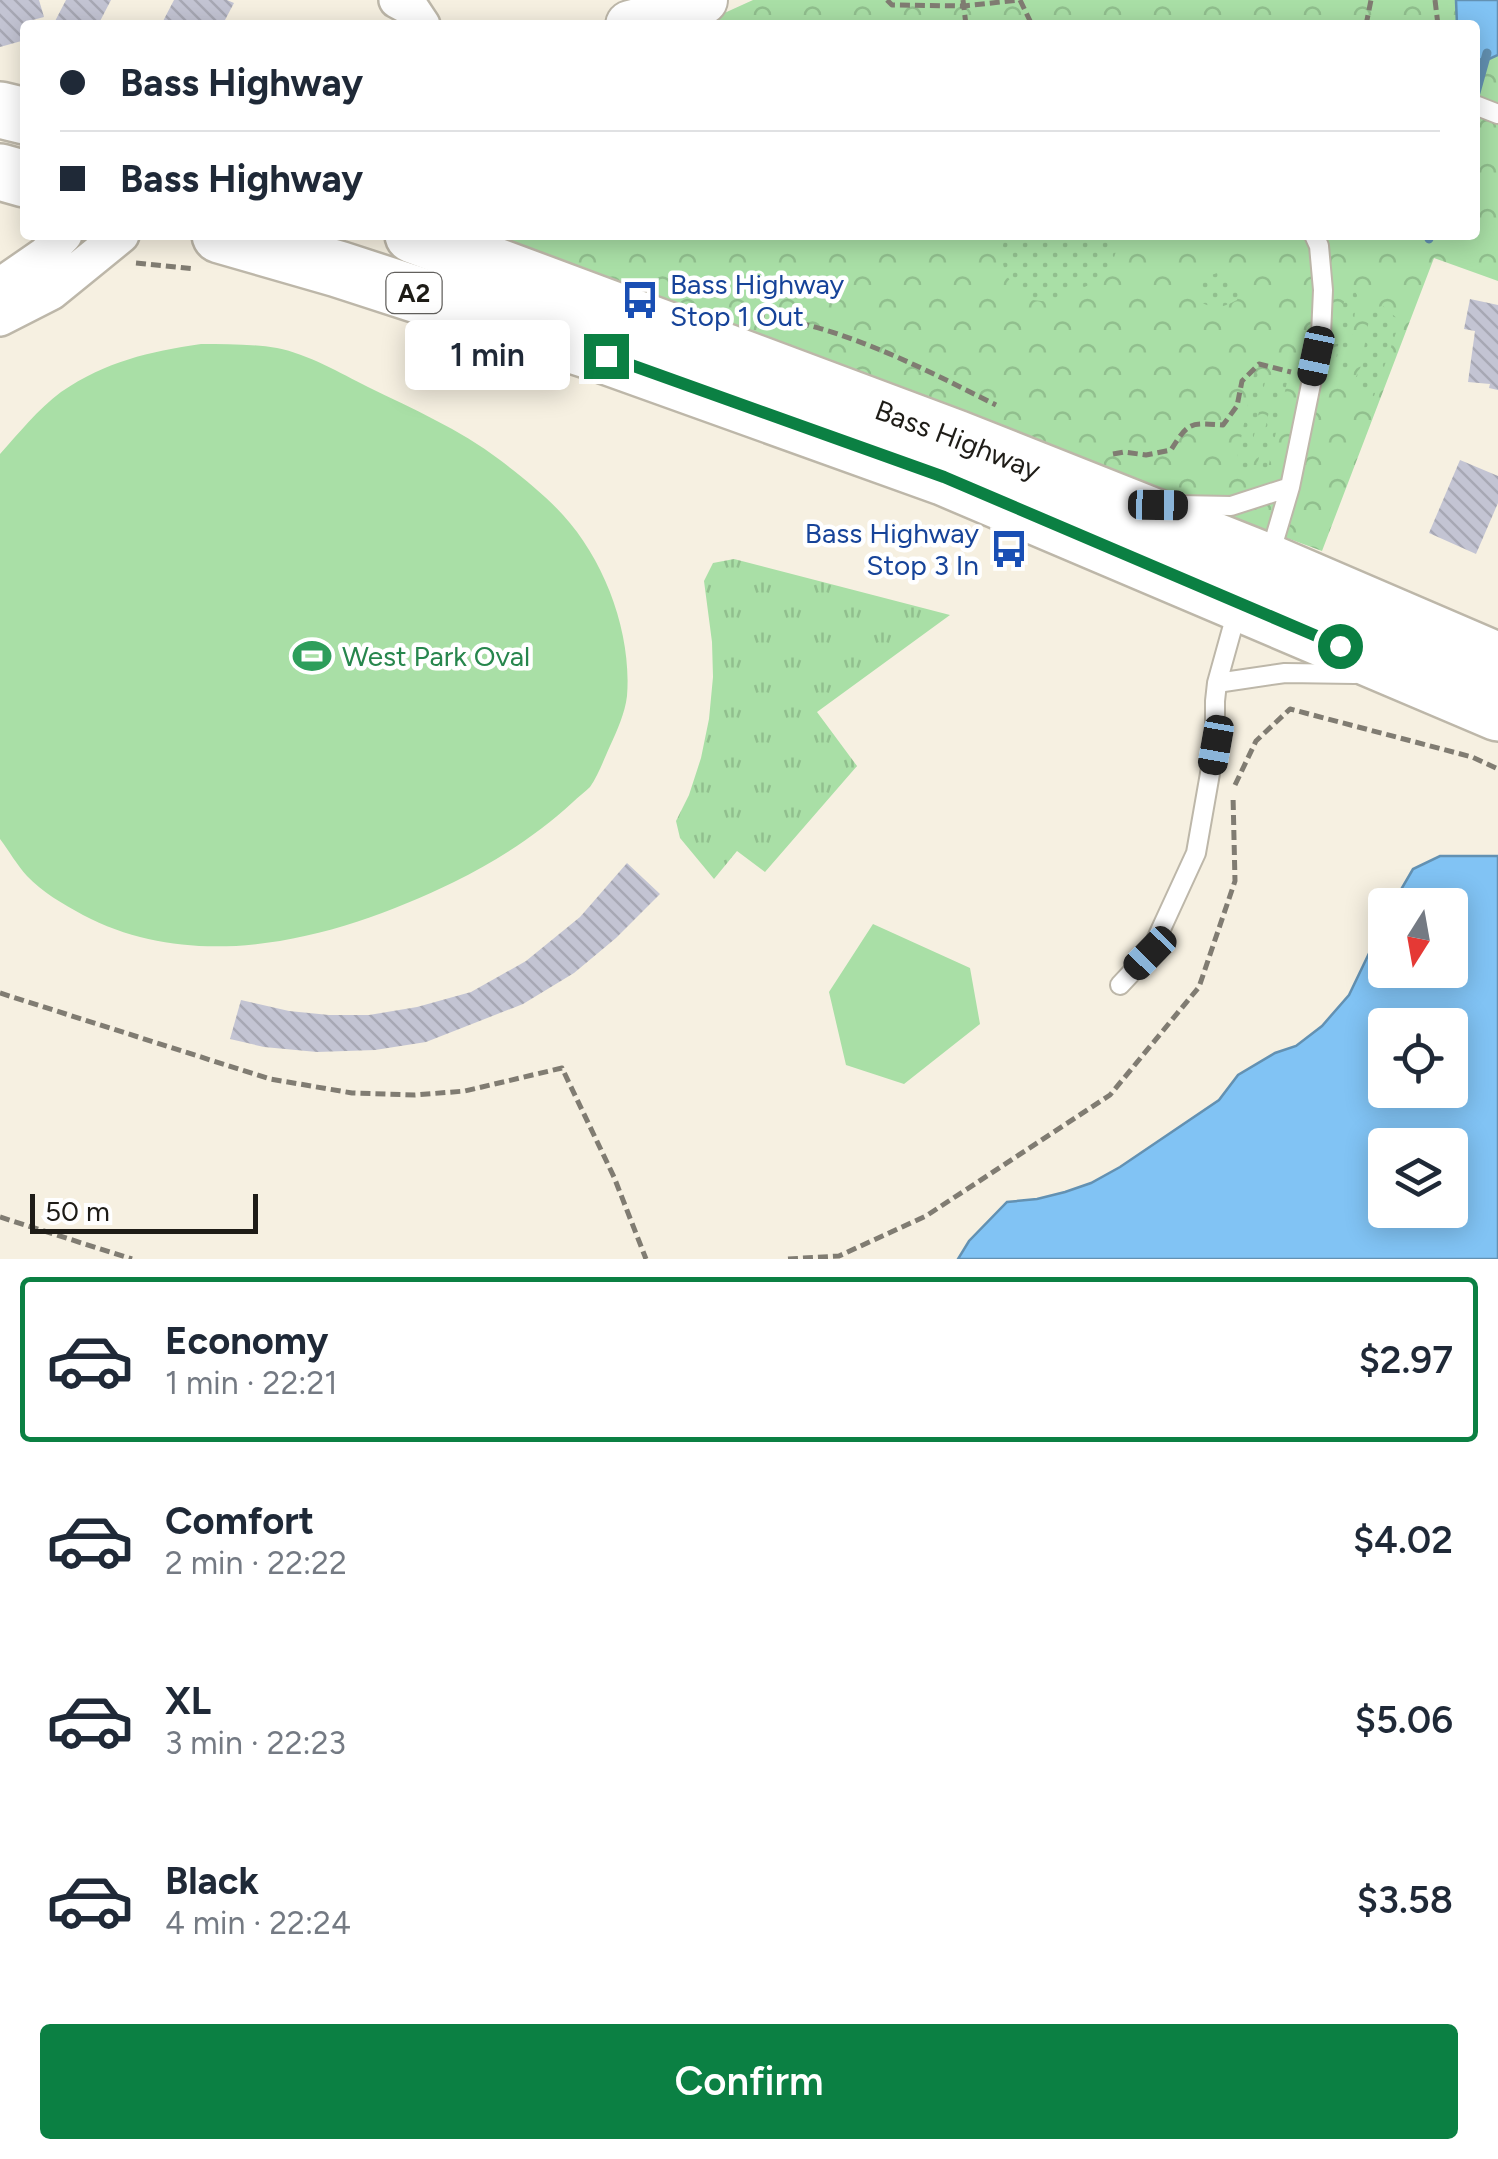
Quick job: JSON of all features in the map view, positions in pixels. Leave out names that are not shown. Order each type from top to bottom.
[{"type":"highway","name":"Bass Highway","points":[[238,240],[338,268],[606,356],[1256,584],[1498,661]]},
{"type":"highway","name":"Bass Highway","points":[[426,240],[956,438],[1116,480],[1256,584],[1405,674],[1498,713]]},
{"type":"main road","points":[[635,16],[684,11],[703,0]]},
{"type":"street","points":[[397,0],[410,7],[419,20]]},
{"type":"street","points":[[0,286],[45,256],[59,240]]},
{"type":"street","points":[[0,318],[51,292],[116,240]]},
{"type":"lane","points":[[1120,985],[1150,953],[1196,853],[1216,745],[1217,683],[1232,629],[1256,584],[1290,486],[1312,376],[1323,290],[1316,240]]},
{"type":"lane","points":[[1116,480],[1231,506],[1290,486]]},
{"type":"lane","points":[[1217,683],[1286,673],[1405,674]]},
{"type":"path","points":[[888,0],[892,6],[1019,0]]},
{"type":"path","points":[[1116,480],[1124,452],[1146,455],[1171,450],[1182,431],[1194,424],[1223,424],[1237,406],[1242,381],[1258,364],[1312,376]]},
{"type":"path","points":[[0,993],[270,1080],[352,1094],[465,1091],[562,1068],[614,1177],[646,1259]]},
{"type":"path","points":[[0,1217],[132,1259]]},
{"type":"green space","points":[[753,0],[1498,0],[1498,281],[1434,258],[1322,551],[477,240],[1480,240],[1480,20],[709,20]]},
{"type":"green space","points":[[1004,240],[1120,240],[1111,266],[1089,285],[1050,302],[1024,299],[1005,270]]},
{"type":"green space","points":[[1217,273],[1232,277],[1241,286],[1237,300],[1214,307],[1199,301],[1203,278]]},
{"type":"green space","points":[[1353,288],[1357,295],[1348,370],[1338,371],[1335,368],[1345,294]]},
{"type":"green space","points":[[1383,306],[1400,321],[1374,396],[1363,399],[1355,379],[1371,308]]},
{"type":"green space","name":"West Park Oval","points":[[201,344],[268,347],[324,364],[436,420],[500,460],[556,507],[591,554],[613,599],[627,672],[623,715],[593,783],[516,846],[454,882],[365,919],[318,933],[222,946],[175,944],[128,934],[83,915],[33,882],[0,839],[0,454],[44,406],[78,381],[128,359]]},
{"type":"green space","points":[[1254,374],[1266,377],[1247,470],[1242,472],[1235,468]]},
{"type":"green space","points":[[1284,378],[1287,382],[1267,473],[1259,475],[1256,471],[1276,379]]},
{"type":"green space","points":[[734,559],[950,615],[817,712],[857,766],[765,872],[737,851],[714,879],[680,838],[676,821],[701,758],[709,719],[712,642],[704,581],[713,563]]},
{"type":"green space","points":[[873,924],[970,968],[980,1024],[904,1084],[846,1065],[829,992]]},
{"type":"water","points":[[1456,0],[1498,0],[1498,55],[1480,59],[1480,20],[1457,20]]},
{"type":"water","points":[[1440,856],[1498,856],[1498,1259],[958,1259],[969,1241],[1007,1202],[1037,1199],[1091,1183],[1219,1100],[1238,1075],[1275,1053],[1296,1046],[1322,1026],[1349,995],[1368,955],[1368,988],[1468,988],[1468,888],[1402,888],[1413,869]]},
{"type":"building","points":[[0,0],[39,0],[44,17],[20,20],[20,41],[0,47]]},
{"type":"building","points":[[66,0],[111,0],[101,20],[56,20]]},
{"type":"building","points":[[174,0],[234,3],[225,20],[164,20]]},
{"type":"building","points":[[1470,299],[1498,305],[1498,390],[1489,388],[1490,384],[1468,382],[1475,331],[1464,329]]},
{"type":"building","points":[[1460,460],[1498,476],[1498,503],[1476,554],[1429,533]]},
{"type":"building","points":[[627,863],[660,894],[574,973],[523,1004],[426,1042],[375,1050],[317,1052],[230,1039],[241,1000],[289,1011],[369,1015],[471,992],[526,961],[580,917]]},
{"type":"waterway","points":[[1480,78],[1487,53]]},
{"type":"place","name":"Bass Highway Stop 1 Out","points":[[640,300]]},
{"type":"place","name":"Bass Highway Stop 3 In","points":[[1009,549]]},
{"type":"place","name":"West Park Oval","points":[[312,656]]},
{"type":"route","points":[[606,356],[944,477],[1340,646]]}]
